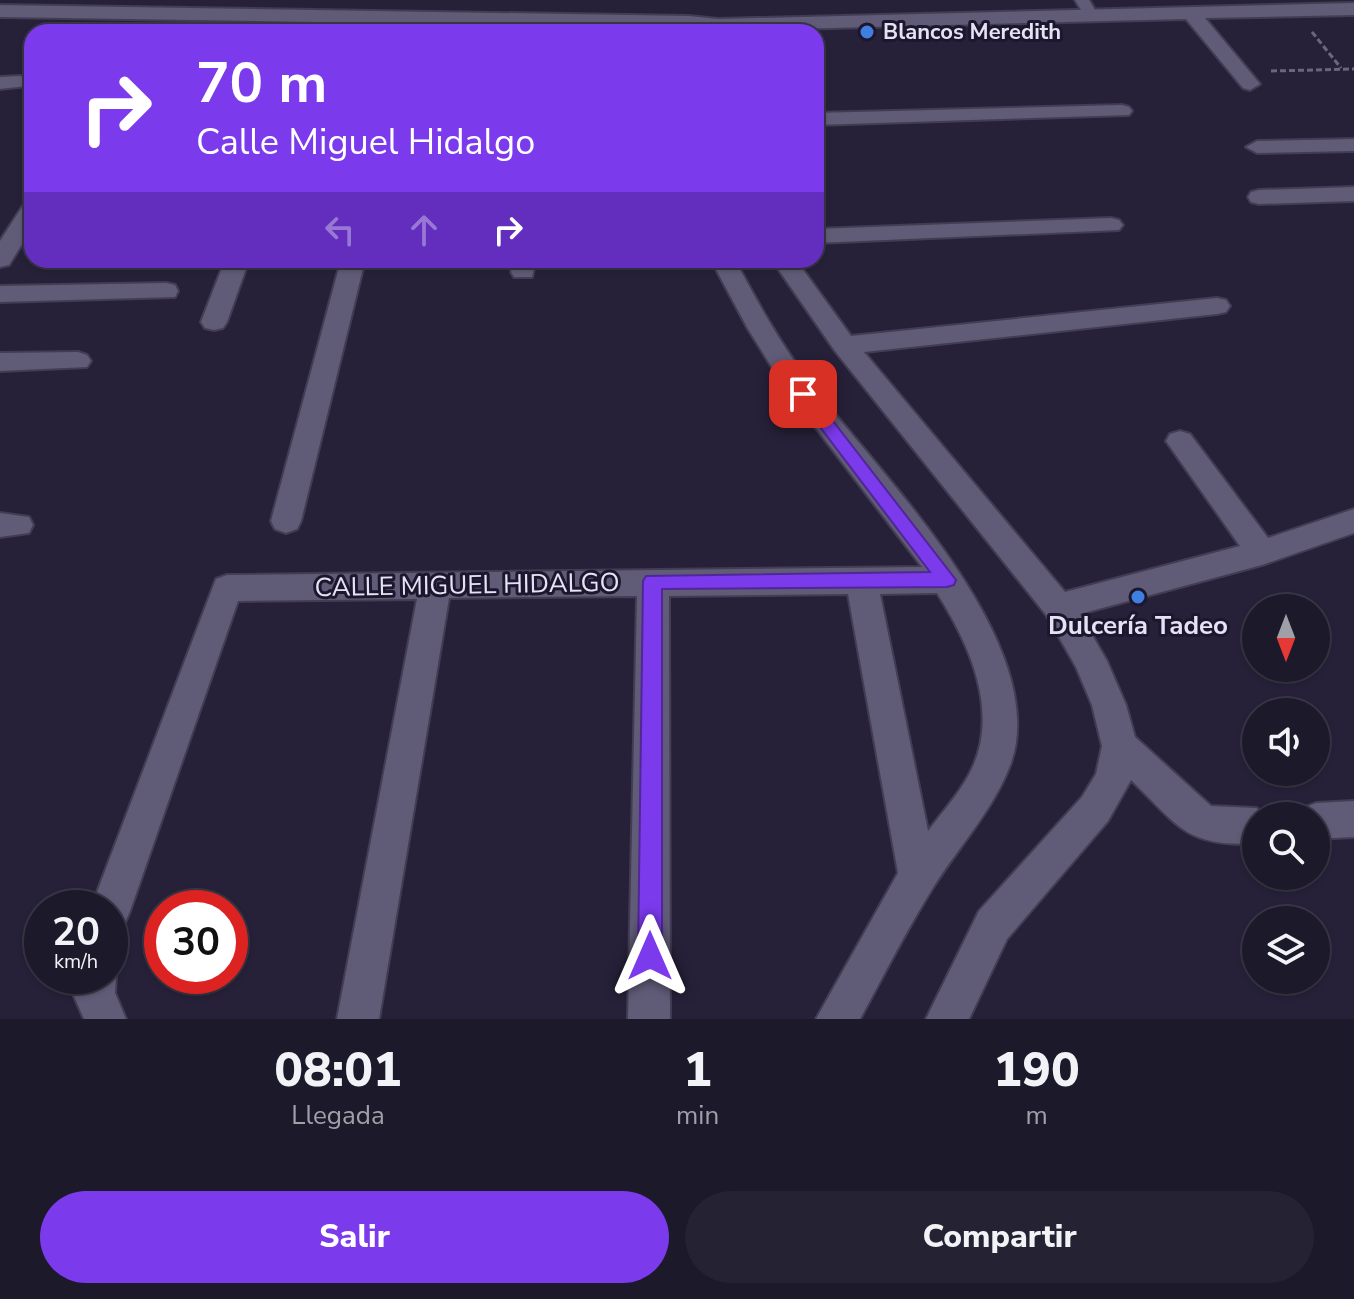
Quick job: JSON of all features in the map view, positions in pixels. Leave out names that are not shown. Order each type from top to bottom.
[{"type":"street","points":[[520,0],[528,24]]},
{"type":"street","points":[[621,3],[638,9],[654,24]]},
{"type":"street","points":[[738,24],[1086,7],[1190,12],[1354,9]]},
{"type":"street","points":[[0,11],[487,24]]},
{"type":"street","points":[[1190,12],[1244,78]]},
{"type":"street","points":[[247,24],[321,20],[353,24]]},
{"type":"street","points":[[0,24],[24,25]]},
{"type":"street","points":[[824,119],[1122,111]]},
{"type":"street","points":[[1257,147],[1354,145]]},
{"type":"street","points":[[1259,197],[1354,194]]},
{"type":"street","points":[[824,236],[1111,225]]},
{"type":"street","points":[[0,260],[24,233]]},
{"type":"street","points":[[214,322],[234,268]]},
{"type":"street","points":[[286,521],[351,268]]},
{"type":"street","points":[[727,268],[747,307],[803,394],[947,580],[979,634],[994,671],[1003,713],[998,745],[984,784],[918,876],[837,1019]]},
{"type":"street","points":[[790,268],[844,345],[1058,607],[1095,672],[1109,705],[1120,746],[1113,779],[1095,809],[993,925],[947,1019]]},
{"type":"street","points":[[0,294],[166,291]]},
{"type":"street","points":[[844,345],[1217,306]]},
{"type":"street","points":[[0,362],[78,361]]},
{"type":"street","points":[[1180,441],[1262,553]]},
{"type":"street","points":[[1058,607],[1262,553],[1354,521]]},
{"type":"street","points":[[861,579],[918,876]]},
{"type":"street","name":"CALLE MIGUEL HIDALGO","points":[[118,890],[227,588],[947,580]]},
{"type":"street","points":[[649,1019],[653,581]]},
{"type":"street","points":[[358,1019],[435,587]]},
{"type":"street","points":[[1120,746],[1201,822],[1224,827],[1242,826]]},
{"type":"street","points":[[1330,820],[1354,819]]},
{"type":"street","points":[[94,994],[105,1019]]},
{"type":"path","points":[[1307,26],[1341,69]]},
{"type":"path","points":[[1244,78],[1354,69]]},
{"type":"place","name":"Blancos Meredith","points":[[867,32]]},
{"type":"place","name":"Dulcería Tadeo","points":[[1138,597]]},
{"type":"route","points":[[650,956],[653,581],[947,580],[803,394]]}]
